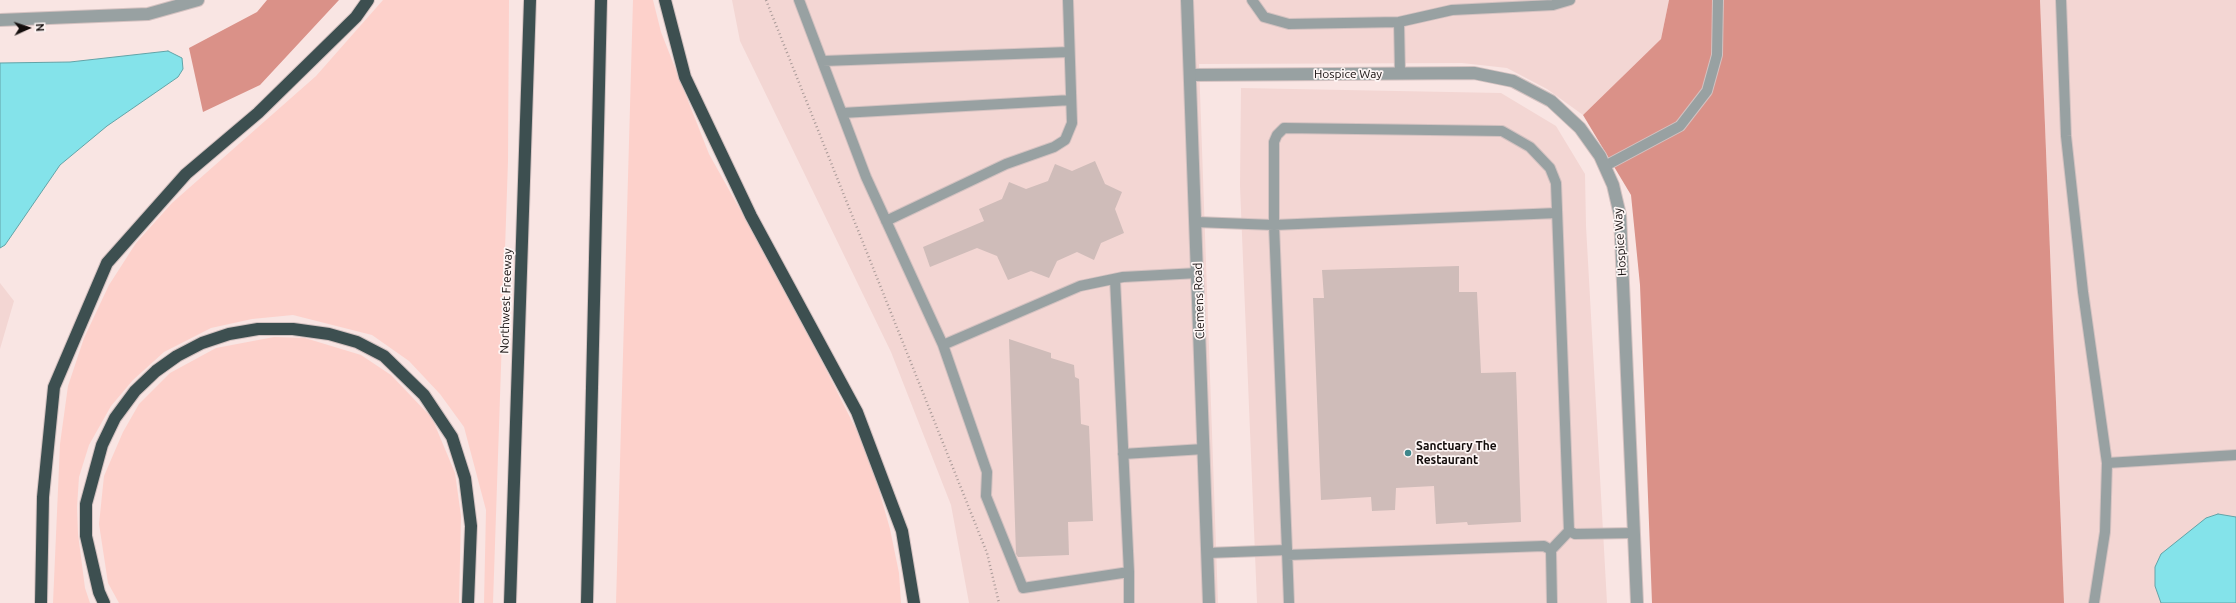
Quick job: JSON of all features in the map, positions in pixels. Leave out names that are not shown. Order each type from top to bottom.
[{"type":"highway","points":[[41,603],[43,497],[54,386],[107,263],[186,174],[258,113],[356,17],[368,0]]},
{"type":"highway","name":"Northwest Freeway","points":[[510,603],[530,0]]},
{"type":"highway","points":[[587,603],[601,0]]},
{"type":"highway","points":[[665,0],[685,77],[751,216],[857,412],[902,531],[914,603]]},
{"type":"highway","points":[[104,603],[98,592],[86,536],[86,504],[102,445],[115,418],[135,391],[156,371],[177,356],[202,342],[229,334],[258,329],[293,329],[329,334],[356,342],[384,356],[424,395],[452,437],[465,478],[471,526],[468,603]]},
{"type":"street","points":[[0,20],[148,14],[198,0]]},
{"type":"street","name":"Clemens Road","points":[[1188,0],[1209,603]]},
{"type":"street","name":"Hospice Way","points":[[1190,75],[1474,73],[1513,81],[1551,101],[1580,128],[1600,156],[1605,166],[1613,185],[1620,215],[1637,603]]},
{"type":"lane","points":[[799,0],[866,177],[943,345],[987,472],[986,496],[1023,588],[1129,572]]},
{"type":"lane","points":[[886,221],[1006,164],[1054,147],[1065,140],[1072,123],[1068,0]]},
{"type":"lane","points":[[1252,0],[1264,17],[1289,24],[1399,22],[1452,10],[1553,5],[1570,0]]},
{"type":"lane","points":[[1605,166],[1680,126],[1707,91],[1717,55],[1718,0]]},
{"type":"lane","points":[[2061,0],[2066,136],[2083,292],[2107,463],[2104,532],[2094,603]]},
{"type":"lane","points":[[1399,22],[1400,73]]},
{"type":"lane","points":[[823,61],[1070,52]]},
{"type":"lane","points":[[842,113],[1071,100]]},
{"type":"lane","points":[[1289,603],[1274,225],[1274,142],[1277,135],[1284,128],[1502,131],[1530,147],[1550,168],[1556,183],[1569,531],[1550,550],[1552,603]]},
{"type":"lane","points":[[1196,222],[1274,225],[1557,213]]},
{"type":"lane","points":[[943,345],[1080,286],[1115,279],[1198,273]]},
{"type":"lane","points":[[1115,279],[1129,572],[1129,603]]},
{"type":"lane","points":[[1123,454],[1204,449]]},
{"type":"lane","points":[[2107,463],[2236,455]]},
{"type":"lane","points":[[1569,531],[1575,534],[1634,533]]},
{"type":"lane","points":[[1207,554],[1537,546],[1548,547],[1550,550]]},
{"type":"path","points":[[766,0],[987,553],[999,603]]},
{"type":"shaded area","points":[[267,0],[339,0],[260,85],[203,112],[189,48],[257,12]]},
{"type":"shaded area","points":[[383,0],[509,0],[508,161],[493,603],[484,603],[486,510],[464,427],[440,394],[409,361],[372,335],[293,315],[252,319],[211,328],[164,352],[133,380],[111,406],[89,445],[79,477],[77,507],[78,534],[85,588],[90,603],[53,603],[60,444],[68,386],[84,338],[109,285],[136,243],[172,203],[316,76]]},
{"type":"shaded area","points":[[633,0],[653,0],[661,32],[709,154],[795,308],[869,455],[890,529],[899,573],[901,603],[616,603]]},
{"type":"shaded area","points":[[732,0],[1669,0],[1661,39],[1583,115],[1547,89],[1507,68],[1462,63],[1199,64],[1218,603],[969,603],[951,505],[891,352],[740,41]]},
{"type":"shaded area","points":[[1669,0],[2040,0],[2064,603],[1652,603],[1640,285],[1631,195],[1583,115],[1661,39]]},
{"type":"shaded area","points":[[2040,0],[2236,0],[2236,603],[2064,603]]},
{"type":"shaded area","points":[[1241,88],[1501,93],[1556,126],[1585,174],[1586,226],[1607,603],[1257,603],[1240,186]]},
{"type":"shaded area","points":[[0,283],[14,301],[0,349]]},
{"type":"shaded area","points":[[274,337],[305,338],[361,355],[391,375],[432,418],[455,473],[461,516],[459,603],[119,603],[108,583],[99,524],[104,476],[123,432],[139,404],[170,373],[216,348]]},
{"type":"water","points":[[168,51],[182,58],[183,69],[178,77],[107,126],[60,165],[5,245],[0,248],[0,63],[70,62]]},
{"type":"water","points":[[2218,514],[2236,517],[2236,603],[2161,603],[2155,586],[2155,567],[2161,554],[2206,518]]},
{"type":"building","points":[[1095,161],[1105,184],[1122,192],[1115,209],[1124,233],[1101,243],[1094,260],[1077,252],[1057,261],[1049,278],[1031,271],[1008,280],[997,256],[977,248],[930,267],[923,247],[984,221],[979,209],[1002,199],[1009,182],[1026,189],[1048,181],[1055,164],[1072,171]]},
{"type":"building","points":[[1459,266],[1459,292],[1477,292],[1481,373],[1516,372],[1521,522],[1468,525],[1467,522],[1436,524],[1434,486],[1396,488],[1395,510],[1372,511],[1371,497],[1321,500],[1313,298],[1324,298],[1322,270]]},
{"type":"building","points":[[1009,339],[1051,353],[1051,358],[1074,365],[1075,377],[1079,379],[1081,424],[1089,426],[1093,521],[1068,522],[1069,555],[1018,557],[1016,554]]},
{"type":"place","name":"Sanctuary The Restaurant","points":[[1408,453]]}]
